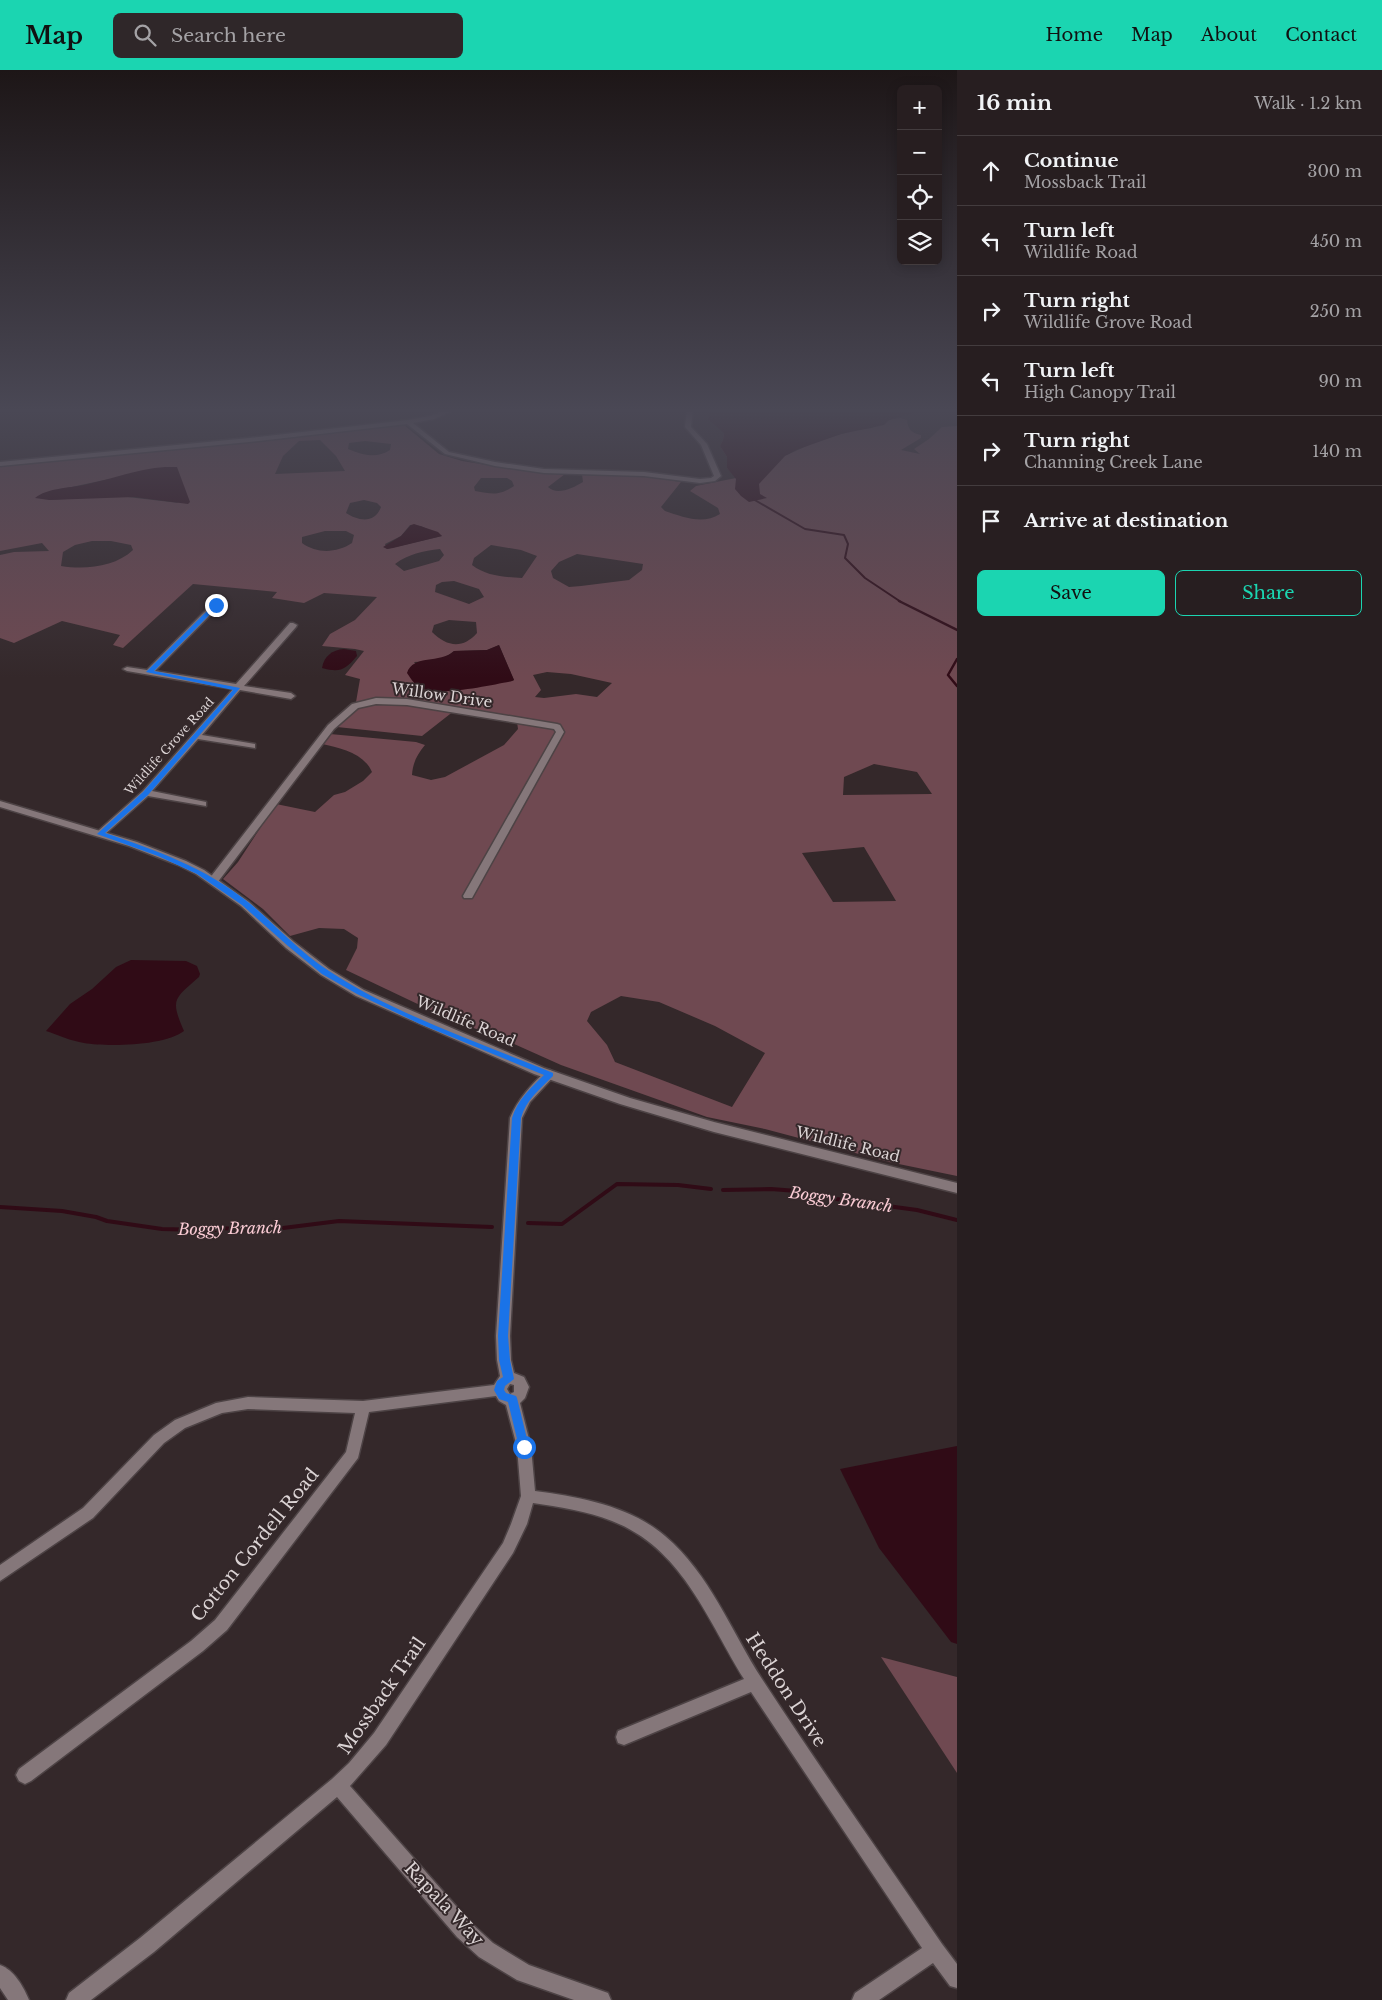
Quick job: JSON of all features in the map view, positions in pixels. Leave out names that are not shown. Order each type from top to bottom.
[{"type":"street","points":[[149,672],[216,605]]},
{"type":"street","name":"Wildlife Grove Road","points":[[100,834],[146,794],[293,625]]},
{"type":"street","points":[[127,669],[291,696]]},
{"type":"street","name":"Willow Drive","points":[[213,881],[331,727],[355,706],[376,700],[407,702],[557,727],[560,732],[552,748],[468,896]]},
{"type":"street","points":[[195,736],[252,746]]},
{"type":"street","points":[[146,794],[203,804]]},
{"type":"street","name":"Wildlife Road","points":[[0,804],[161,854],[200,872],[245,904],[290,945],[325,972],[360,993],[423,1022],[550,1074],[625,1101],[714,1127],[957,1188]]},
{"type":"street","name":"Mossback Trail","points":[[76,2000],[147,1945],[355,1769],[380,1739],[508,1548],[519,1524],[528,1496],[524,1447],[507,1389],[503,1336],[516,1118],[520,1106],[526,1097],[550,1074]]},
{"type":"street","points":[[0,1574],[88,1513],[159,1439],[180,1424],[221,1407],[248,1403],[363,1407],[507,1389]]},
{"type":"street","name":"Cotton Cordell Road","points":[[25,1775],[197,1646],[221,1625],[353,1454],[363,1407]]},
{"type":"street","name":"Heddon Drive","points":[[528,1496],[575,1504],[608,1513],[633,1524],[659,1540],[681,1562],[699,1587],[755,1682],[935,1951],[957,1979]]},
{"type":"street","points":[[624,1738],[755,1682]]},
{"type":"street","name":"Rapala Way","points":[[338,1785],[464,1930],[486,1950],[524,1973],[601,2000]]},
{"type":"street","points":[[862,2000],[935,1951]]},
{"type":"street","points":[[0,1974],[19,2000]]},
{"type":"shaded area","points":[[0,498],[49,498],[49,500],[137,498],[179,503],[165,498],[668,498],[661,507],[665,511],[693,519],[707,519],[720,514],[718,508],[702,498],[957,498],[957,1176],[889,1162],[765,1129],[707,1117],[561,1065],[505,1040],[445,1017],[346,970],[357,948],[358,938],[344,929],[319,928],[290,936],[263,909],[223,879],[238,862],[276,804],[315,812],[334,795],[345,792],[363,781],[372,772],[363,760],[351,752],[322,744],[330,734],[416,742],[425,745],[416,759],[412,775],[431,780],[445,777],[504,745],[518,729],[517,722],[459,707],[422,736],[337,727],[356,702],[360,679],[345,675],[364,651],[322,646],[330,634],[355,620],[377,597],[324,593],[304,603],[272,598],[277,592],[193,584],[123,648],[113,645],[120,635],[62,621],[14,643],[0,638],[0,555],[14,552],[49,551],[42,543],[0,551]],"holes":[[[364,500],[377,503],[381,507],[375,516],[366,519],[356,518],[346,513],[350,503]],[[410,525],[421,526],[442,536],[387,549],[385,544],[401,536]],[[325,531],[346,531],[354,535],[352,543],[334,550],[314,549],[302,543],[302,537]],[[92,541],[111,541],[131,545],[133,550],[126,556],[109,564],[80,568],[61,566],[63,552],[75,545]],[[491,545],[521,550],[537,556],[522,578],[483,572],[472,565],[474,558]],[[440,549],[444,555],[439,561],[404,571],[395,564],[416,553]],[[577,554],[643,564],[642,570],[629,580],[569,587],[553,578],[551,571],[559,562]],[[454,581],[479,589],[484,597],[469,604],[435,592],[436,585],[442,582]],[[449,620],[476,622],[477,633],[461,644],[449,643],[432,632],[434,625]],[[499,645],[514,680],[440,691],[414,662],[435,660],[445,657],[454,651],[487,650]],[[547,672],[571,674],[612,683],[597,697],[576,694],[544,698],[535,697],[541,690],[533,675]],[[874,764],[917,772],[932,794],[843,795],[844,777]],[[864,847],[896,901],[833,902],[802,853]],[[621,996],[659,1002],[715,1026],[765,1053],[732,1107],[615,1062],[607,1045],[587,1021],[591,1012]]]},
{"type":"shaded area","points":[[35,498],[104,498],[49,500]]},
{"type":"shaded area","points":[[142,498],[189,498],[190,502],[188,504]]},
{"type":"shaded area","points":[[744,498],[767,498],[749,502]]},
{"type":"shaded area","points":[[414,524],[438,532],[442,536],[393,548],[387,549],[383,547],[401,536]]},
{"type":"shaded area","points":[[499,645],[514,680],[512,681],[467,689],[431,691],[423,689],[414,683],[407,673],[410,667],[421,661],[442,657],[454,651],[487,650]]},
{"type":"shaded area","points":[[344,649],[356,651],[357,656],[342,669],[322,668],[329,654]]},
{"type":"shaded area","points":[[131,960],[186,961],[197,966],[200,974],[199,977],[184,990],[177,1000],[177,1012],[184,1031],[164,1040],[136,1044],[107,1045],[79,1042],[46,1031],[70,1004],[92,989],[116,967]]},
{"type":"shaded area","points":[[957,1446],[957,1644],[951,1642],[879,1548],[840,1469]]},
{"type":"shaded area","points":[[881,1657],[957,1677],[957,1773]]},
{"type":"waterway","points":[[753,499],[805,529],[844,535],[848,544],[845,558],[865,578],[901,602]]},
{"type":"waterway","points":[[901,602],[957,630]]},
{"type":"waterway","points":[[957,659],[948,675],[957,686]]},
{"type":"waterway","name":"Boggy Branch","points":[[528,1223],[562,1224],[617,1184],[678,1185],[711,1189]]},
{"type":"waterway","name":"Boggy Branch","points":[[723,1190],[771,1189],[797,1191],[836,1199],[917,1210],[957,1220]]},
{"type":"waterway","name":"Boggy Branch","points":[[0,1207],[62,1211],[96,1217],[107,1221],[162,1229],[202,1230],[209,1228],[216,1230],[222,1228],[259,1231],[339,1221],[492,1227]]},
{"type":"route","points":[[216,605],[149,672],[237,688],[146,794],[100,834],[161,854],[200,872],[245,904],[290,945],[325,972],[360,993],[423,1022],[550,1074],[526,1097],[520,1106],[516,1118],[503,1336],[504,1360],[508,1379],[500,1384],[499,1390],[506,1398],[512,1398],[524,1447]]}]
